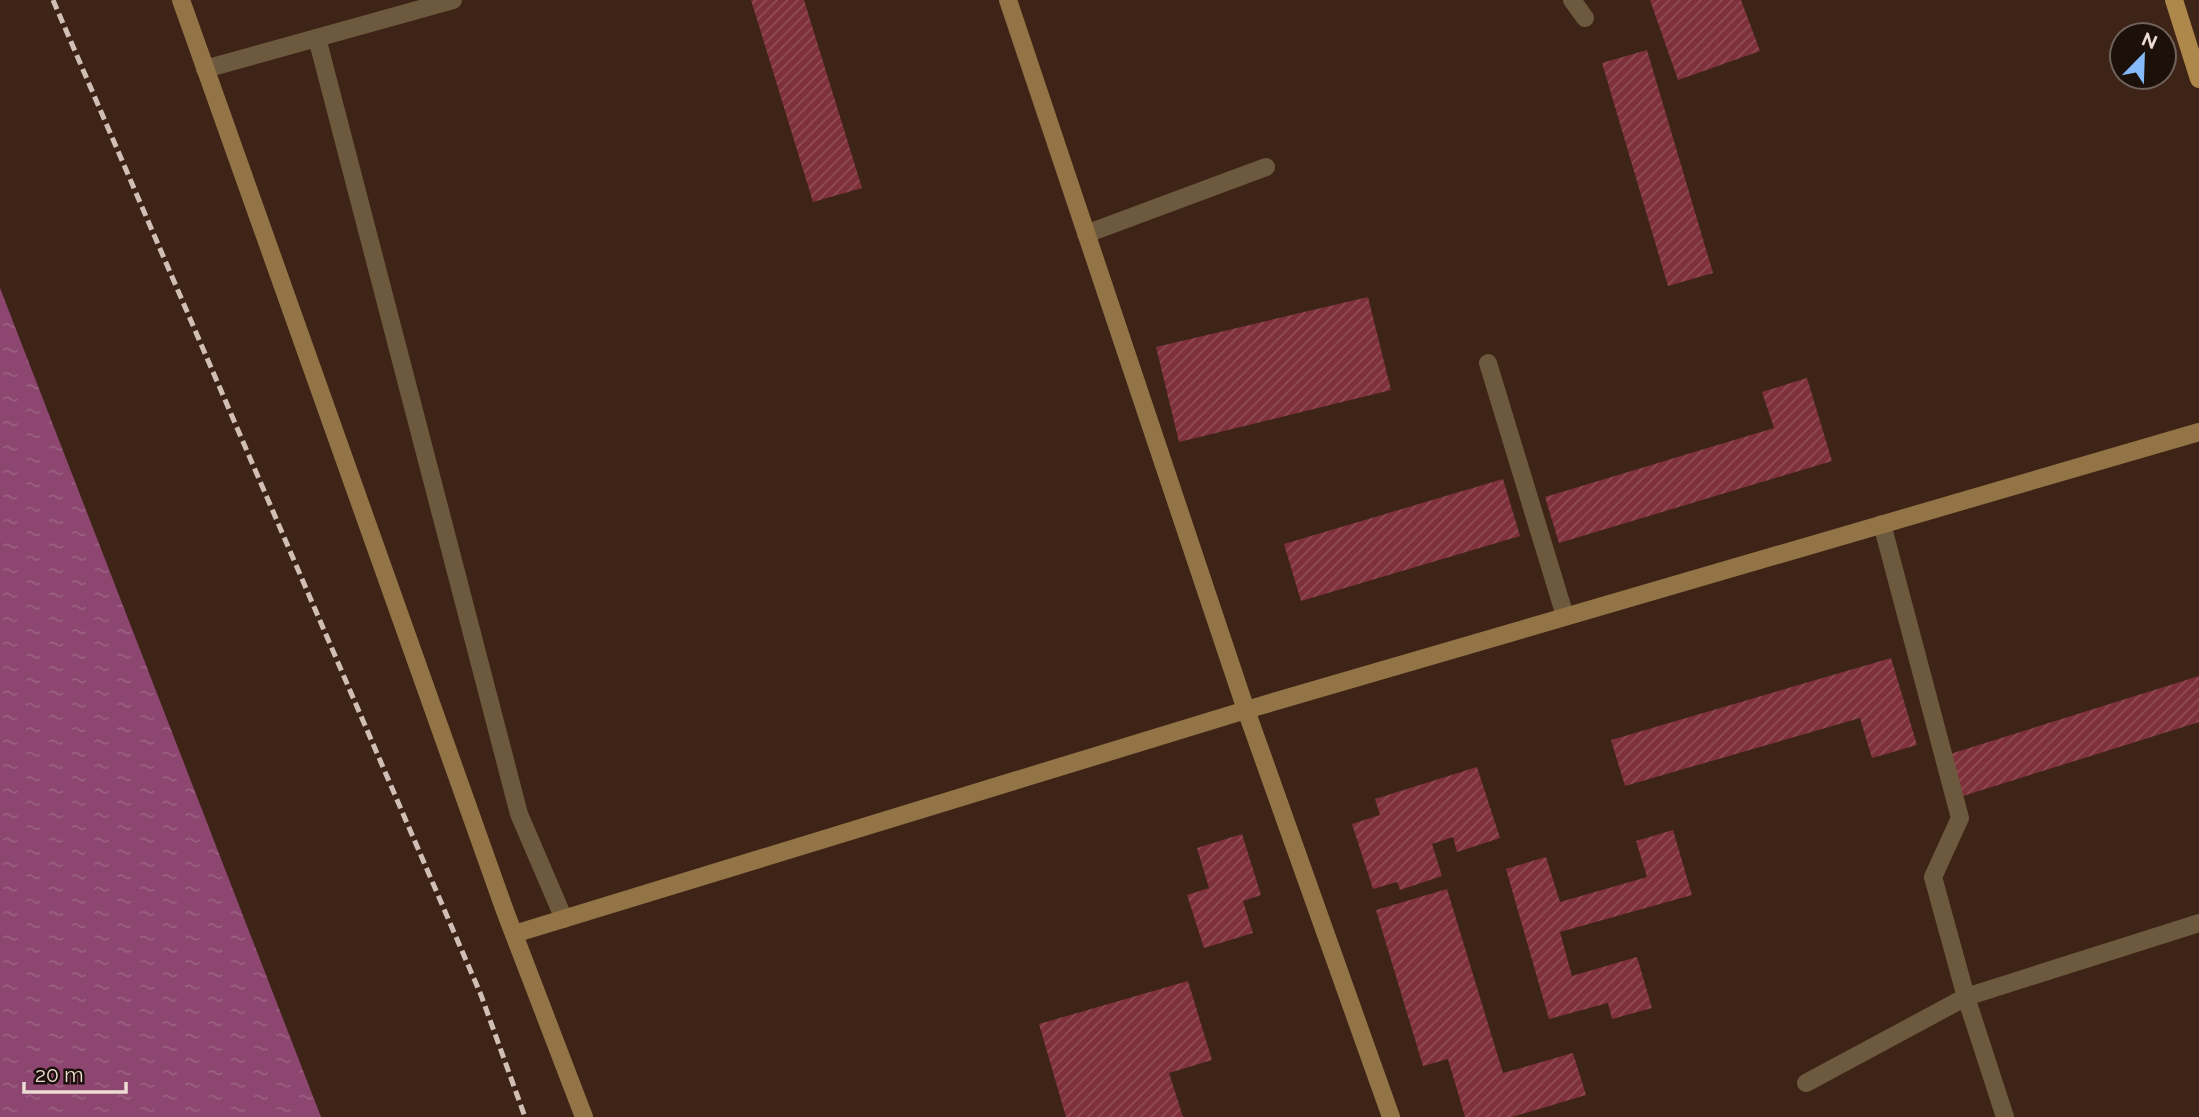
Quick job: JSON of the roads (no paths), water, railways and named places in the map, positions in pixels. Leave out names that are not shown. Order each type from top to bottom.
[{"type":"main road","points":[[2174,0],[2199,79]]},
{"type":"street","points":[[181,0],[514,934],[584,1117]]},
{"type":"street","points":[[205,69],[453,0]]},
{"type":"street","points":[[1008,0],[1246,710],[1391,1117]]},
{"type":"street","points":[[1572,0],[1585,18]]},
{"type":"street","points":[[317,38],[519,814],[564,919]]},
{"type":"street","points":[[1086,234],[1266,167]]},
{"type":"street","points":[[1488,363],[1566,616]]},
{"type":"street","points":[[514,934],[1246,710],[2199,432]]},
{"type":"street","points":[[1882,524],[1960,818],[1933,877],[1966,997],[2005,1117]]},
{"type":"street","points":[[1807,1083],[1966,997],[2199,923]]},
{"type":"water","points":[[0,288],[321,1117],[0,1117]]},
{"type":"railway","points":[[53,0],[481,995],[525,1117]]}]
